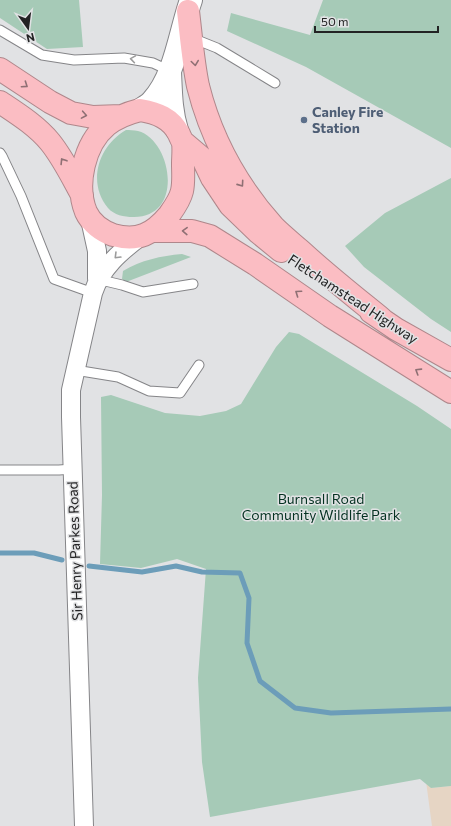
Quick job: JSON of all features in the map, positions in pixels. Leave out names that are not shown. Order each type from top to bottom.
[{"type":"highway","points":[[189,5],[186,36],[198,85],[217,140],[234,174],[274,227],[322,270],[382,319]]},
{"type":"highway","points":[[0,69],[50,102],[71,113],[93,117],[130,113],[161,116],[169,121],[180,136],[183,180],[182,191],[172,211],[147,234],[121,237],[100,228],[90,219],[85,208],[82,195],[83,172],[86,160],[96,137],[107,125],[130,113]]},
{"type":"highway","points":[[0,102],[22,117],[50,142],[66,166],[82,195]]},
{"type":"highway","name":"Fletchamstead Highway","points":[[180,136],[203,159],[223,197],[259,233],[306,271],[396,329],[451,360]]},
{"type":"highway","name":"Fletchamstead Highway","points":[[147,234],[192,231],[218,240],[330,316],[451,392]]},
{"type":"street","points":[[130,113],[151,103],[160,92],[186,36]]},
{"type":"street","points":[[170,71],[173,117],[180,136]]},
{"type":"street","name":"Sir Henry Parkes Road","points":[[84,826],[73,509],[71,390],[95,286],[97,251],[90,219]]},
{"type":"street","name":"Sir Henry Parkes Road","points":[[95,286],[113,260],[125,248],[147,234]]},
{"type":"lane","points":[[0,30],[42,55],[74,60],[124,58],[153,63],[170,71]]},
{"type":"lane","points":[[186,36],[217,48],[275,83]]},
{"type":"lane","points":[[1,155],[21,196],[54,279],[95,286],[122,285],[143,292],[193,284]]},
{"type":"lane","points":[[75,370],[118,377],[149,391],[180,393],[200,365]]},
{"type":"lane","points":[[0,470],[73,469]]},
{"type":"shaded area","points":[[426,781],[431,788],[451,786],[451,826],[432,826]]},
{"type":"green space","points":[[0,0],[79,0],[83,47],[47,49],[0,18]]},
{"type":"green space","points":[[323,0],[451,0],[451,148],[306,67],[227,31],[231,13],[310,35]]},
{"type":"green space","points":[[126,130],[138,131],[150,137],[159,148],[165,162],[168,178],[166,193],[160,205],[150,214],[126,217],[113,212],[108,208],[98,188],[97,177],[102,155],[108,145]]},
{"type":"green space","points":[[451,178],[451,332],[431,319],[364,267],[345,246],[385,213]]},
{"type":"green space","points":[[182,254],[191,257],[126,282],[122,279],[123,271],[144,261],[159,257]]},
{"type":"green space","name":"Burnsall Road Community Wildlife Park","points":[[289,332],[299,334],[417,406],[451,429],[451,786],[431,788],[420,779],[210,817],[202,762],[198,678],[206,569],[177,559],[141,568],[100,564],[102,495],[101,397],[111,395],[165,413],[200,416],[226,411],[241,404],[276,347]]},
{"type":"waterway","points":[[0,553],[34,553],[62,560]]},
{"type":"waterway","points":[[89,566],[142,572],[176,566],[202,572],[240,573],[249,598],[247,643],[260,681],[295,708],[331,713],[451,709]]},
{"type":"place","name":"Canley Fire Station","points":[[304,120]]}]
